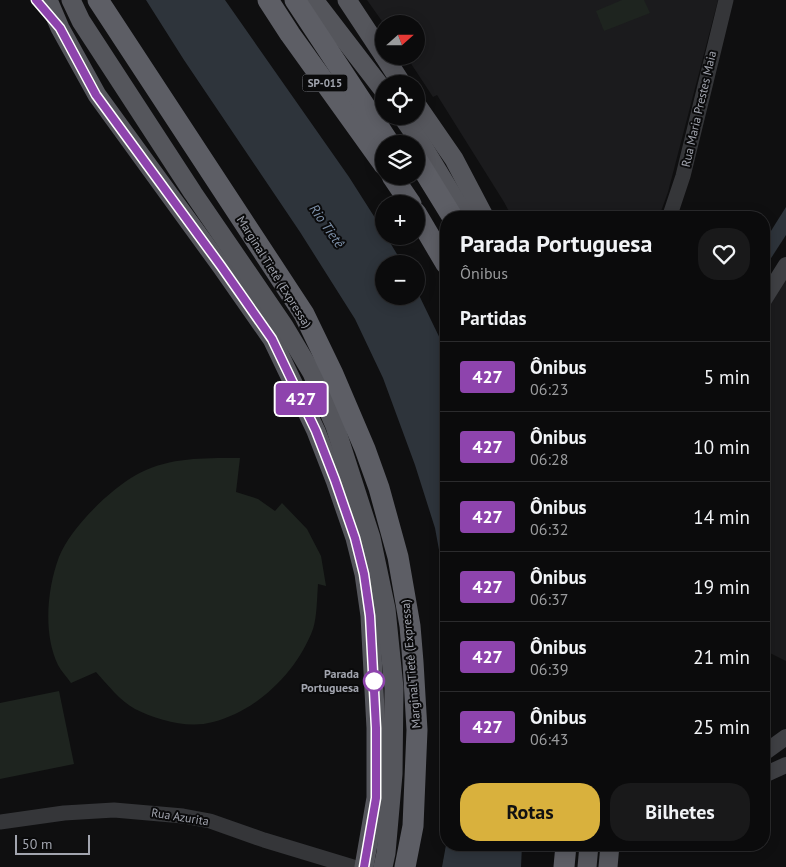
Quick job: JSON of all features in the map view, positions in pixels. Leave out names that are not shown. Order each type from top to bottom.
[{"type":"highway","points":[[36,0],[60,28]]},
{"type":"highway","points":[[48,0],[60,28],[96,95],[272,339],[316,431],[335,480],[355,538],[364,574],[370,616],[376,728],[376,798],[364,867]]},
{"type":"highway","points":[[71,0],[81,21],[193,194],[284,326],[312,373],[335,426],[372,538],[386,609],[394,688],[393,774],[383,867]]},
{"type":"highway","name":"Marginal Tietê (Expressa)","points":[[98,0],[304,314],[333,374],[365,449],[379,488],[398,557],[410,626],[413,662],[417,730],[413,826],[405,867]]},
{"type":"highway","name":"SP-015","points":[[268,0],[290,34],[375,152]]},
{"type":"highway","points":[[295,0],[384,135]]},
{"type":"highway","points":[[314,0],[375,79]]},
{"type":"highway","points":[[329,0],[383,75]]},
{"type":"highway","points":[[347,0],[375,42]]},
{"type":"highway","points":[[81,21],[89,55],[217,248],[221,266]]},
{"type":"highway","points":[[330,55],[348,65],[375,101]]},
{"type":"highway","points":[[425,117],[454,159],[479,211]]},
{"type":"highway","points":[[408,125],[422,145],[477,211]]},
{"type":"highway","points":[[425,173],[449,211]]},
{"type":"highway","points":[[418,185],[440,219]]},
{"type":"highway","points":[[425,228],[440,254]]},
{"type":"highway","points":[[564,867],[565,851]]},
{"type":"highway","points":[[588,867],[589,851]]},
{"type":"main road","points":[[770,290],[786,265]]},
{"type":"main road","points":[[770,748],[786,737]]},
{"type":"main road","points":[[770,772],[786,765]]},
{"type":"street","name":"Rua Maria Prestes Maia","points":[[671,211],[683,176],[726,0]]},
{"type":"street","name":"Rua Azurita","points":[[0,822],[64,813],[114,810],[183,816],[210,821],[264,840],[353,867]]},
{"type":"shaded area","points":[[367,0],[718,0],[668,192],[661,211],[509,211],[437,95],[433,97],[425,85],[425,75],[419,75],[412,65],[425,65],[425,15],[378,15]]},
{"type":"shaded area","points":[[622,0],[644,0],[650,13],[604,31],[596,11]]},
{"type":"shaded area","points":[[786,279],[786,661],[770,653],[770,304]]},
{"type":"shaded area","points":[[240,458],[236,492],[258,499],[275,511],[282,503],[307,529],[321,556],[326,586],[318,584],[313,629],[297,660],[274,688],[260,699],[229,717],[203,724],[173,722],[153,717],[135,709],[119,697],[96,672],[71,683],[59,667],[53,653],[48,611],[49,597],[59,557],[72,534],[114,490],[148,469],[186,460]]},
{"type":"shaded area","points":[[59,691],[74,764],[0,779],[0,703]]},
{"type":"water","name":"Rio Tietê","points":[[146,0],[225,0],[349,177],[375,218],[375,245],[391,245],[398,255],[375,255],[375,305],[424,305],[440,339],[440,555],[435,528],[415,465],[383,378],[355,319],[300,232],[184,60]]},
{"type":"water","points":[[786,207],[786,235],[770,260],[770,232]]},
{"type":"water","points":[[445,851],[522,851],[521,867],[442,867]]},
{"type":"bus line","name":"427","points":[[36,0],[60,28],[96,95],[272,339],[316,431],[335,480],[355,538],[364,574],[370,616],[376,728],[376,798],[364,867]]},
{"type":"place","name":"Parada Portuguesa","points":[[374,681]]}]
